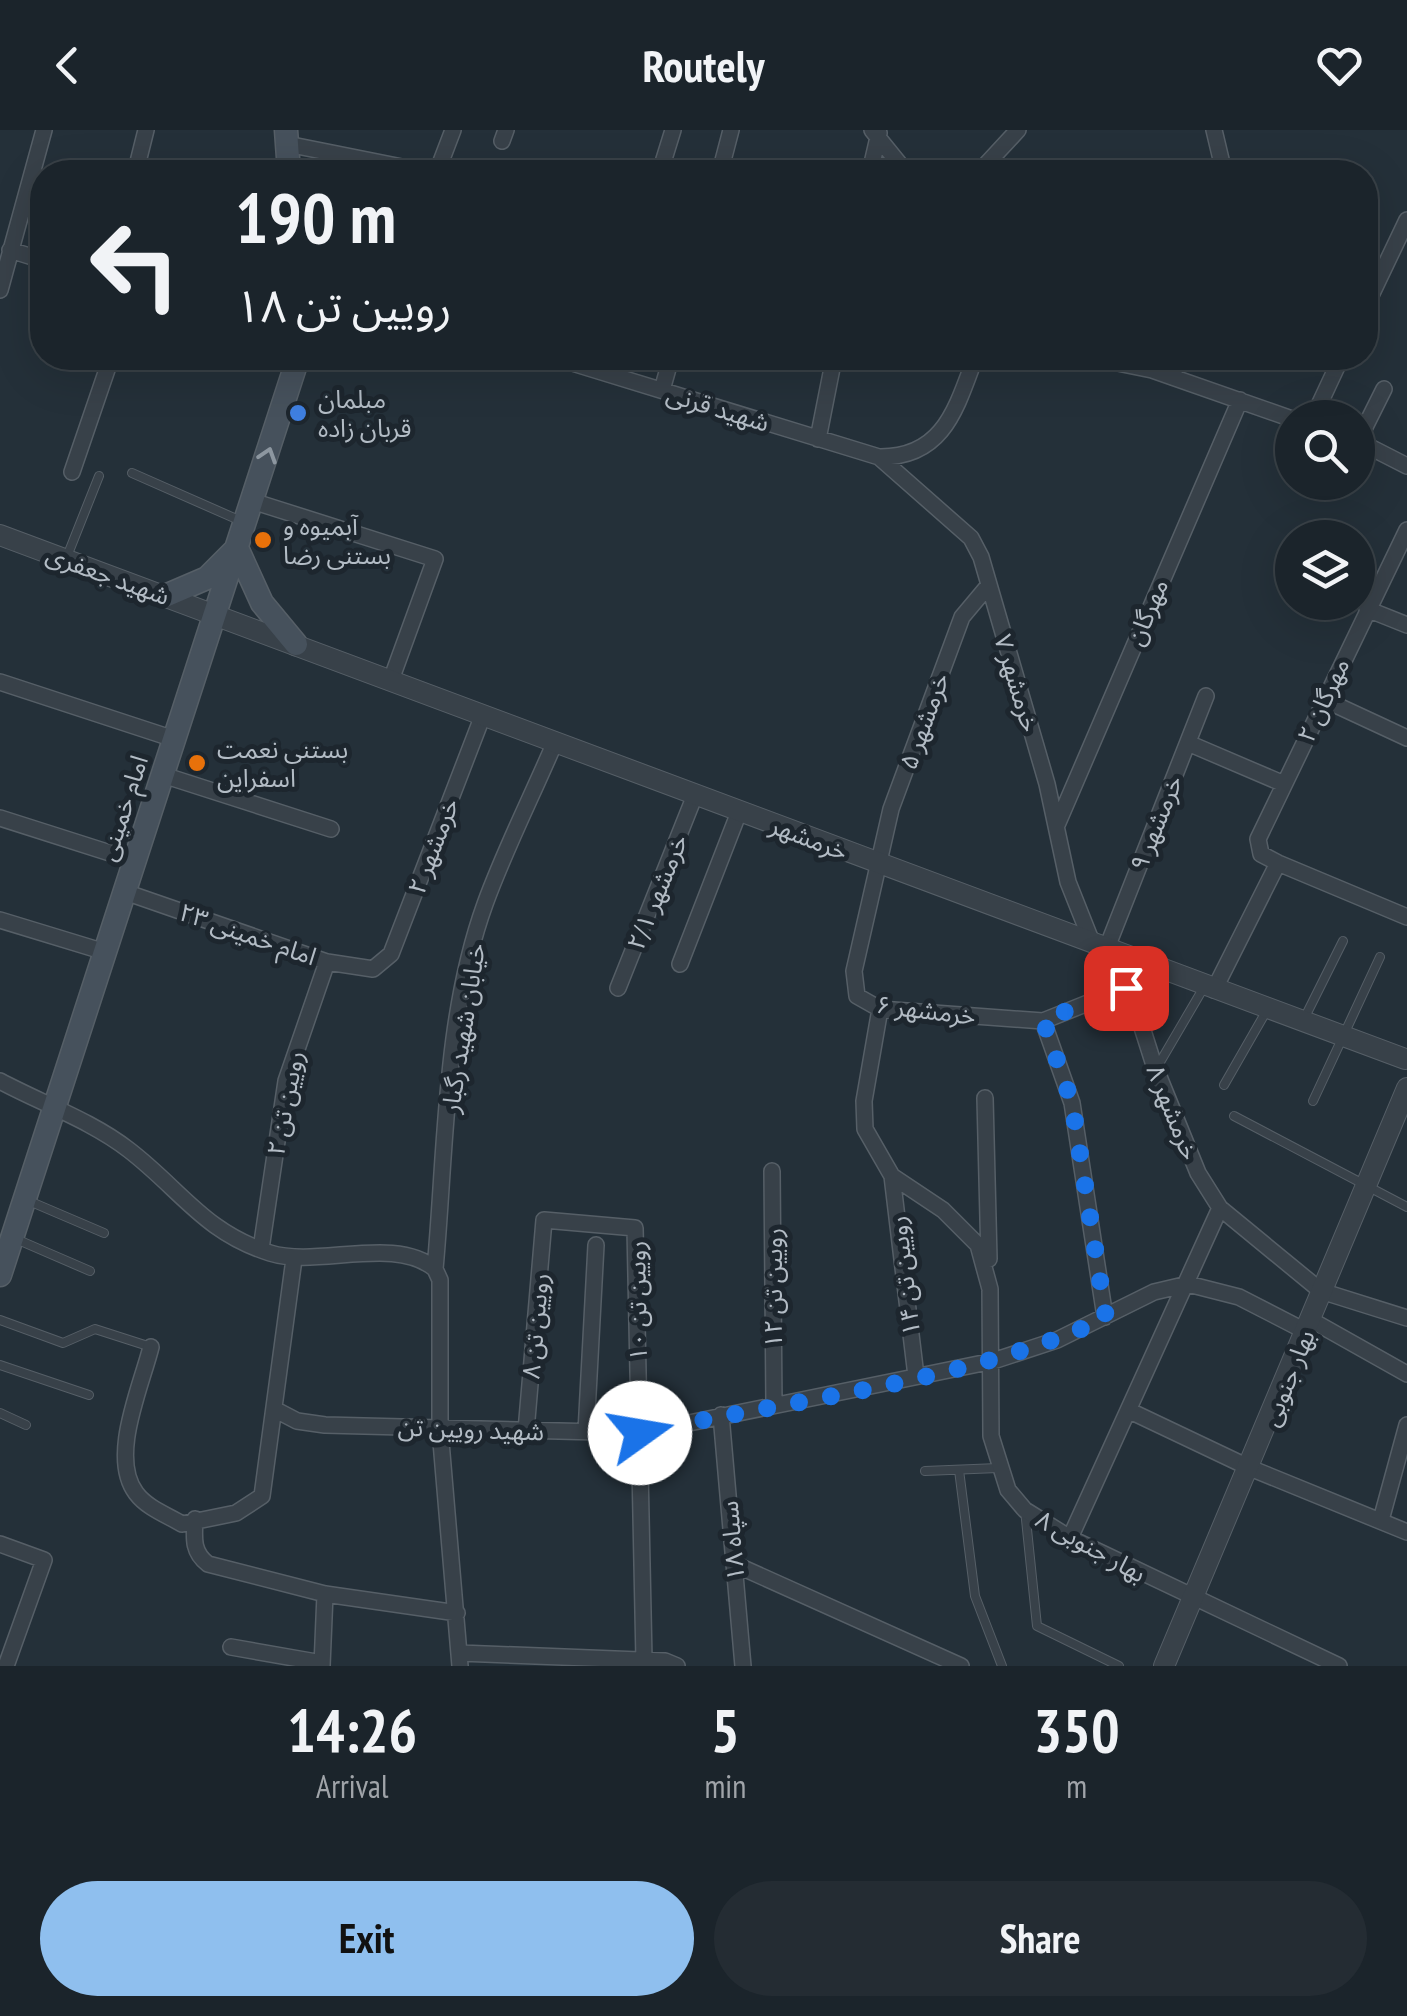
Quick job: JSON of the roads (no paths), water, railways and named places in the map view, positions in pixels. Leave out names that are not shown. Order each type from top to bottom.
[{"type":"main road","name":"امام خمینی","points":[[0,1275],[14,1217],[54,1110],[293,370]]},
{"type":"main road","points":[[165,596],[207,578],[237,548],[262,603],[296,644]]},
{"type":"street","points":[[36,160],[44,130]]},
{"type":"street","points":[[138,160],[146,130]]},
{"type":"street","points":[[442,160],[453,130]]},
{"type":"street","points":[[723,160],[731,130]]},
{"type":"street","points":[[990,160],[1018,130]]},
{"type":"street","points":[[1214,130],[1221,160]]},
{"type":"street","points":[[663,160],[669,131]]},
{"type":"street","points":[[872,160],[877,132]]},
{"type":"street","points":[[877,132],[897,160]]},
{"type":"street","points":[[286,137],[379,160]]},
{"type":"street","points":[[0,290],[30,179]]},
{"type":"street","points":[[1378,281],[1407,220]]},
{"type":"street","points":[[10,250],[30,256]]},
{"type":"street","points":[[72,472],[107,370]]},
{"type":"street","name":"شهید قرنی","points":[[614,370],[662,390],[879,458]]},
{"type":"street","points":[[662,390],[668,370]]},
{"type":"street","points":[[818,438],[832,370]]},
{"type":"street","points":[[879,458],[916,454],[936,440],[970,370]]},
{"type":"street","points":[[1146,370],[1275,413]]},
{"type":"street","points":[[1172,376],[1174,370]]},
{"type":"street","points":[[1321,400],[1335,370]]},
{"type":"street","points":[[1375,407],[1384,389]]},
{"type":"street","name":"مهرگان","points":[[1057,825],[1240,400]]},
{"type":"street","points":[[1375,450],[1407,466]]},
{"type":"street","name":"خرمشهر ۷","points":[[879,458],[971,538],[1057,825],[1068,882],[1106,950]]},
{"type":"street","points":[[249,512],[435,559],[391,680]]},
{"type":"street","name":"مهرگان ۲","points":[[1375,593],[1407,530]]},
{"type":"street","name":"شهید جعفری","points":[[0,535],[215,614]]},
{"type":"street","name":"خرمشهر ۵","points":[[878,864],[891,809],[962,617],[988,586]]},
{"type":"street","points":[[1375,612],[1407,625]]},
{"type":"street","name":"خرمشهر","points":[[215,614],[1406,1061]]},
{"type":"street","name":"مهرگان ۲","points":[[1278,864],[1261,854],[1258,839],[1362,620]]},
{"type":"street","points":[[0,682],[174,740]]},
{"type":"street","name":"خرمشهر ۹","points":[[1106,950],[1206,696]]},
{"type":"street","points":[[1322,699],[1407,738]]},
{"type":"street","name":"خرمشهر ۲","points":[[373,969],[391,954],[484,715]]},
{"type":"street","name":"خیابان شهید رگبار","points":[[460,1660],[440,1430],[440,1280],[435,1269],[455,1052],[468,970],[484,906],[555,742]]},
{"type":"street","points":[[1188,743],[1284,784]]},
{"type":"street","points":[[163,775],[331,829]]},
{"type":"street","name":"خرمشهر ۲/۱","points":[[618,988],[695,795]]},
{"type":"street","points":[[680,964],[739,812]]},
{"type":"street","points":[[0,818],[134,861]]},
{"type":"street","name":"خرمشهر ۶","points":[[878,864],[854,985],[866,1004],[880,1009],[1043,1020],[1126,988]]},
{"type":"street","points":[[1209,988],[1278,864],[1407,918]]},
{"type":"street","name":"امام خمینی ۲۳","points":[[125,892],[327,962],[373,969]]},
{"type":"street","points":[[0,920],[105,952]]},
{"type":"street","name":"خرمشهر ۸","points":[[1106,950],[1126,988],[1198,1172],[1220,1208]]},
{"type":"street","name":"رویین تن ۲","points":[[261,1249],[286,1080],[327,962]]},
{"type":"street","points":[[880,1009],[864,1101],[865,1129],[892,1176],[943,1210],[978,1245],[990,1288]]},
{"type":"street","points":[[1043,1020],[1072,1103],[1106,1318]]},
{"type":"street","points":[[0,1080],[126,1147],[196,1214],[231,1238],[294,1259],[336,1253],[410,1256],[435,1269]]},
{"type":"street","name":"بهار جنوبی","points":[[1164,1666],[1407,1088]]},
{"type":"street","name":"بهار جنوبی ۸","points":[[985,1098],[991,1436],[1008,1490],[1025,1510],[1070,1538],[1192,1600],[1339,1666]]},
{"type":"street","name":"رویین تن ۱۲","points":[[772,1171],[774,1404]]},
{"type":"street","name":"رویین تن ۱۴","points":[[892,1176],[916,1376]]},
{"type":"street","points":[[1070,1538],[1220,1208],[1321,1290],[1407,1318]]},
{"type":"street","name":"رویین تن ۸","points":[[526,1431],[544,1220],[635,1228]]},
{"type":"street","name":"رویین تن ۱۰","points":[[635,1228],[644,1660]]},
{"type":"street","points":[[586,1432],[596,1246]]},
{"type":"street","points":[[151,1347],[126,1450],[130,1482],[151,1507],[182,1524],[236,1513],[262,1496],[294,1259]]},
{"type":"street","points":[[1188,1284],[1239,1297],[1407,1374]]},
{"type":"street","name":"شهید رویین تن","points":[[274,1408],[297,1421],[325,1425],[640,1433],[992,1360],[1058,1340],[1154,1292],[1188,1284]]},
{"type":"street","points":[[1130,1411],[1250,1468],[1407,1532]]},
{"type":"street","name":"سپاه ۱۸","points":[[721,1415],[743,1666]]},
{"type":"street","points":[[1381,1520],[1407,1426]]},
{"type":"street","points":[[195,1519],[198,1556],[208,1564],[325,1594],[456,1613]]},
{"type":"street","points":[[0,1544],[44,1560],[6,1666]]},
{"type":"street","points":[[734,1564],[960,1666]]},
{"type":"street","points":[[231,1647],[322,1665],[325,1594]]},
{"type":"street","points":[[460,1660],[644,1660],[678,1666]]},
{"type":"lane","points":[[132,473],[249,512]]},
{"type":"lane","points":[[66,560],[99,476]]},
{"type":"lane","points":[[1302,1023],[1343,941]]},
{"type":"lane","points":[[1312,1101],[1380,957]]},
{"type":"lane","points":[[1156,1069],[1209,988]]},
{"type":"lane","points":[[1224,1086],[1267,1010]]},
{"type":"lane","points":[[1234,1116],[1407,1208]]},
{"type":"lane","points":[[14,1217],[104,1233]]},
{"type":"lane","points":[[14,1217],[90,1271]]},
{"type":"lane","points":[[0,1320],[64,1342],[95,1329],[151,1347]]},
{"type":"lane","points":[[0,1365],[89,1395]]},
{"type":"lane","points":[[0,1413],[26,1426]]},
{"type":"lane","points":[[925,1471],[998,1468]]},
{"type":"lane","points":[[960,1470],[975,1596],[1002,1666]]},
{"type":"lane","points":[[1025,1510],[1037,1626],[1119,1666]]},
{"type":"place","name":"مبلمان قربان زاده","points":[[298,413]]},
{"type":"place","name":"آبمیوه و بستنی رضا","points":[[263,540]]},
{"type":"place","name":"بستنی نعمت اسفراین","points":[[197,763]]}]
